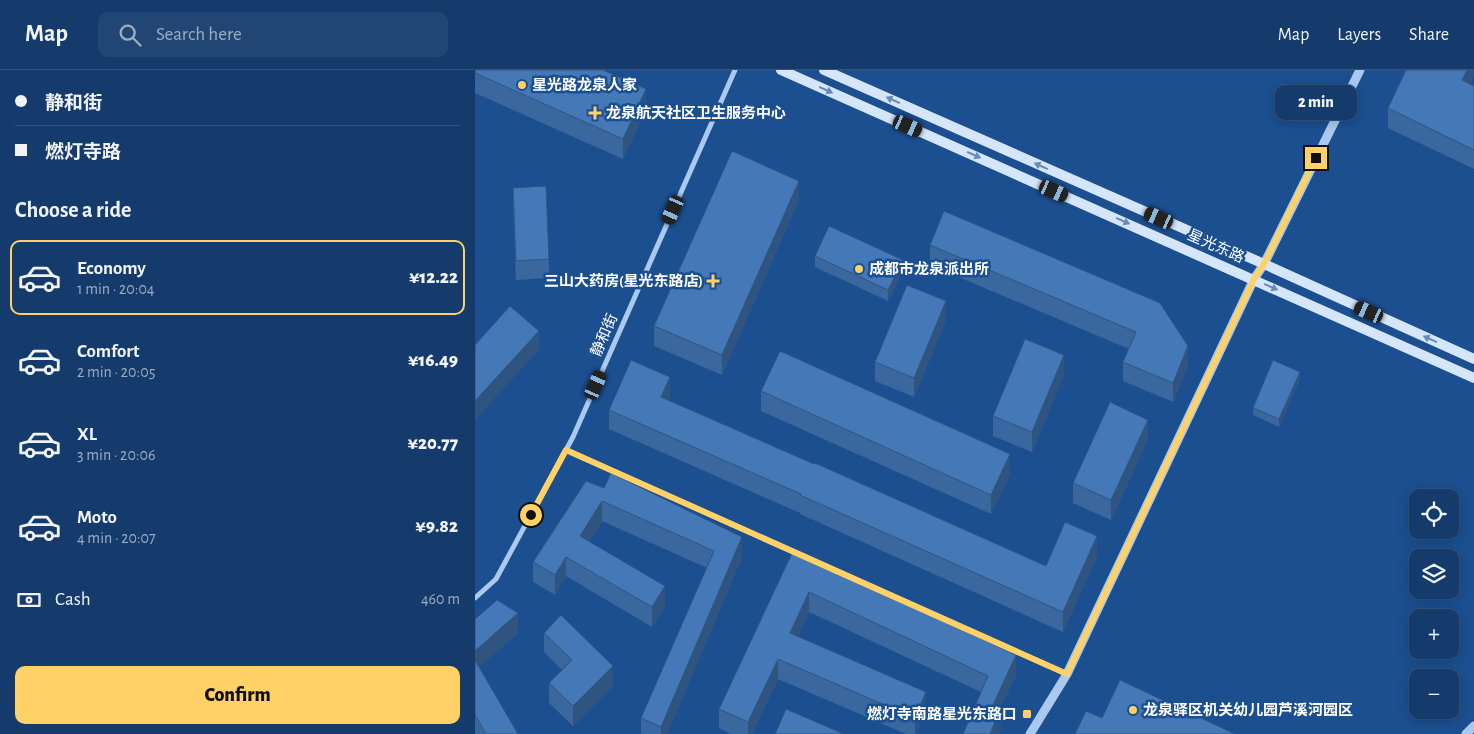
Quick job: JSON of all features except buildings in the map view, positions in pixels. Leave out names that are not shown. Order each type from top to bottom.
[{"type":"main road","name":"星光东路","points":[[781,70],[1474,378]]},
{"type":"main road","name":"星光东路","points":[[824,70],[1474,359]]},
{"type":"street","name":"静和街","points":[[475,598],[496,579],[573,437],[735,70]]},
{"type":"street","points":[[1029,734],[1067,674],[1254,279],[1264,264],[1360,70]]},
{"type":"street","points":[[566,450],[803,556]]},
{"type":"street","points":[[821,564],[1067,674]]},
{"type":"street","points":[[1467,734],[1474,726]]},
{"type":"place","name":"星光路龙泉人家","points":[[522,85]]},
{"type":"place","name":"龙泉航天社区卫生服务中心","points":[[595,113]]},
{"type":"place","name":"成都市龙泉派出所","points":[[859,269]]},
{"type":"place","name":"三山大药房(星光东路店)","points":[[713,281]]},
{"type":"place","name":"龙泉驿区机关幼儿园芦溪河园区","points":[[1133,710]]},
{"type":"place","name":"燃灯寺南路星光东路口","points":[[1027,714]]},
{"type":"route","points":[[531,515],[566,450],[1067,674],[1254,279],[1264,264],[1316,158]]}]
